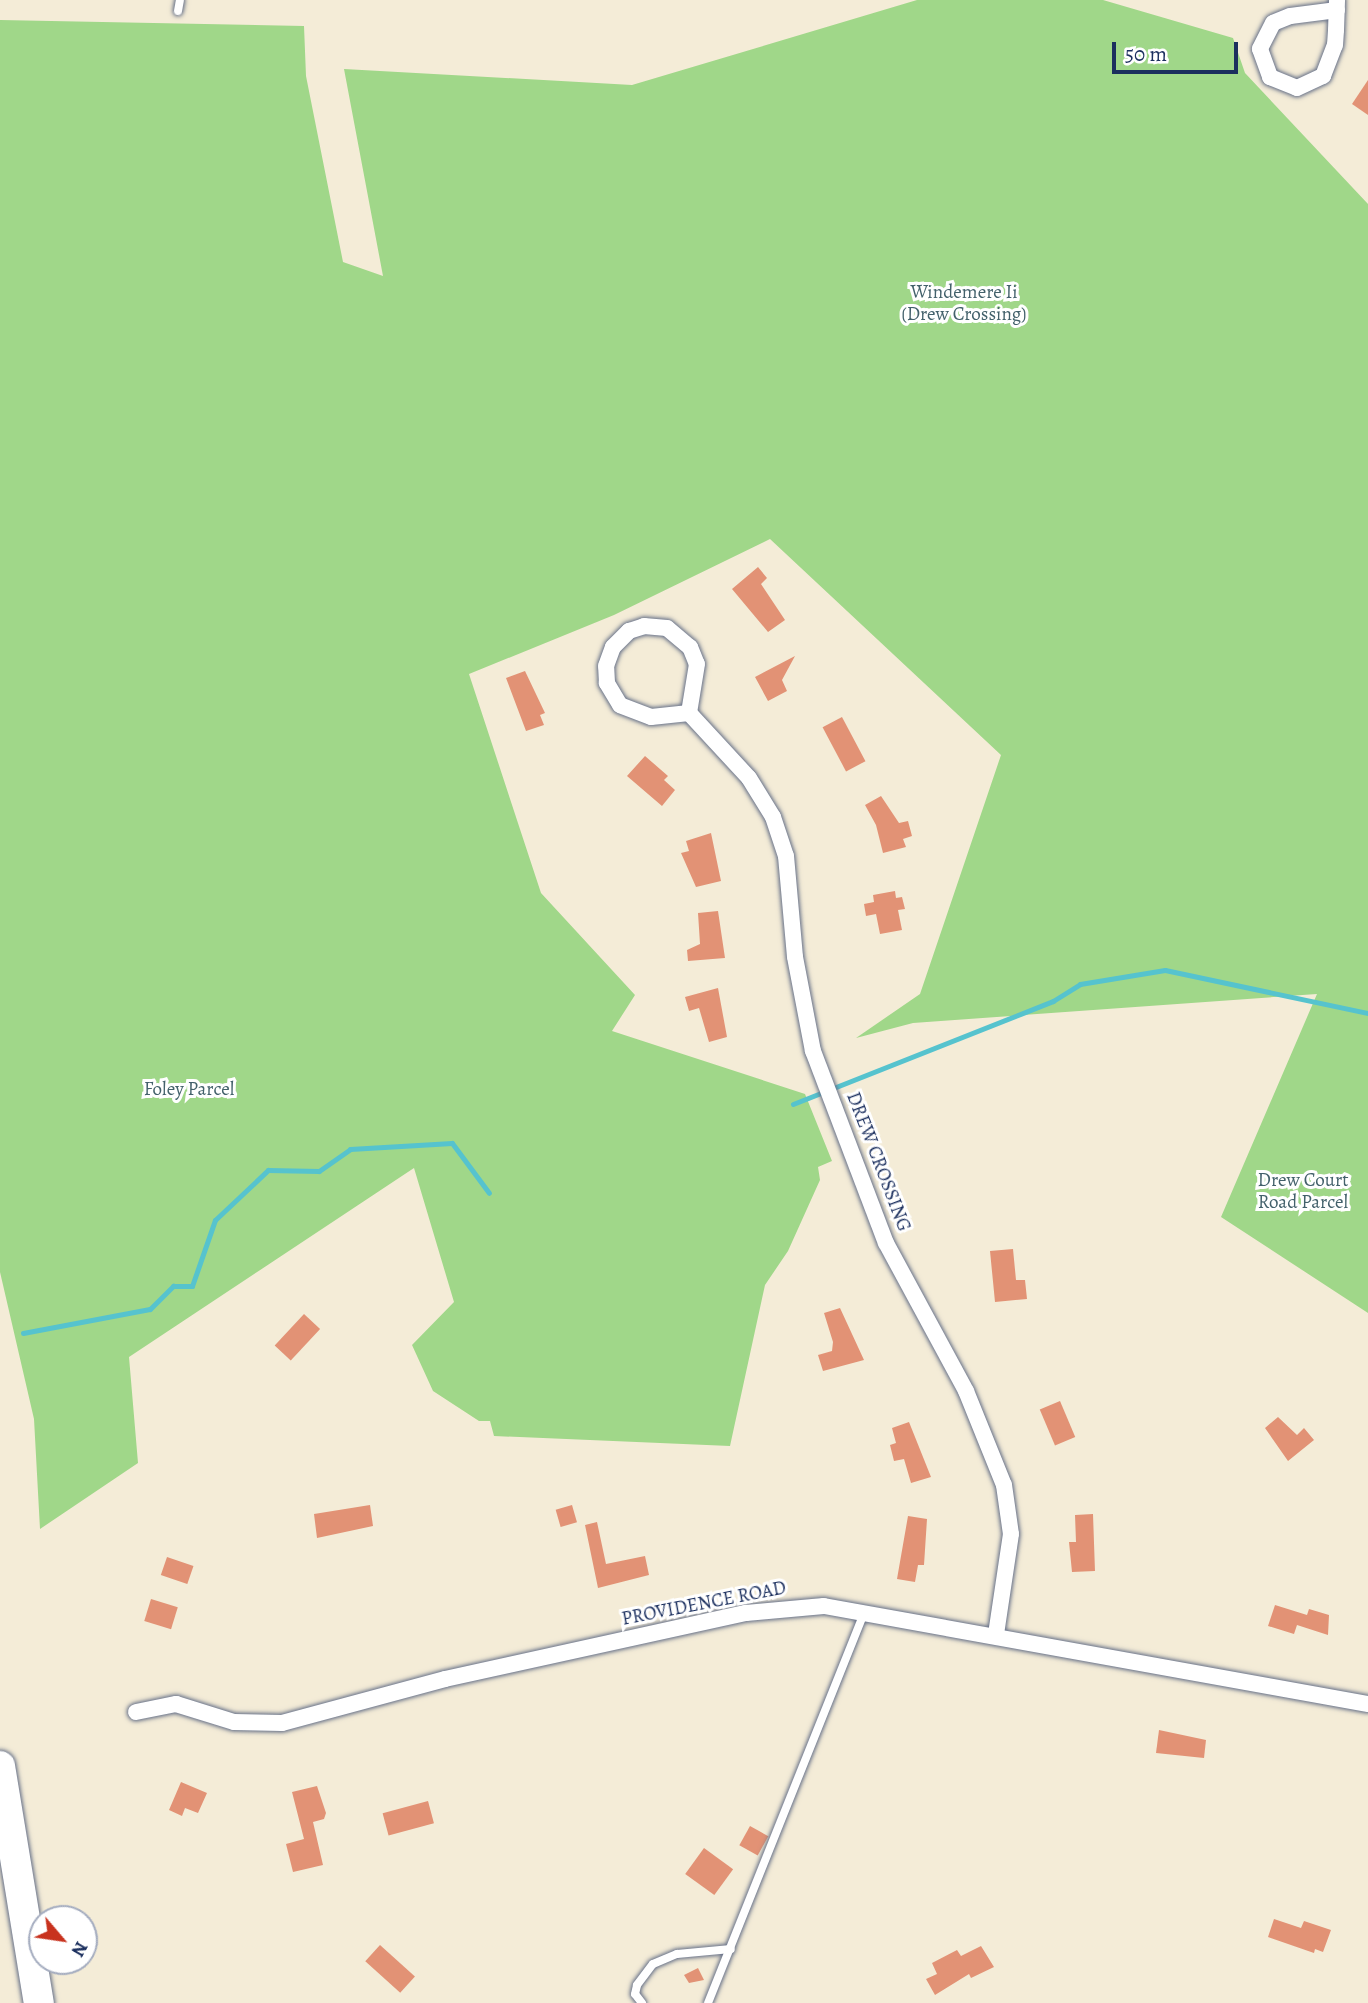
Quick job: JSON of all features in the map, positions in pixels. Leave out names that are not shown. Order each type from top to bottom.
[{"type":"highway","points":[[0,1766],[39,2003]]},
{"type":"street","points":[[1337,5],[1331,60],[1319,80],[1297,88],[1270,77],[1260,49],[1273,23],[1290,16],[1337,5]]},
{"type":"street","points":[[645,626],[667,628],[690,647],[697,664],[689,713],[651,717],[620,705],[607,683],[606,666],[613,647],[629,631],[645,626]]},
{"type":"street","name":"DREW CROSSING","points":[[689,713],[749,778],[773,817],[786,856],[795,957],[813,1051],[886,1243],[966,1391],[1004,1485],[1011,1534],[996,1634]]},
{"type":"street","name":"PROVIDENCE ROAD","points":[[136,1712],[176,1704],[234,1722],[282,1723],[445,1679],[746,1613],[824,1606],[996,1634],[1368,1704]]},
{"type":"lane","points":[[178,11],[180,0]]},
{"type":"lane","points":[[708,2003],[864,1612]]},
{"type":"lane","points":[[642,2003],[635,1994],[637,1985],[653,1964],[677,1954],[731,1949]]},
{"type":"green space","name":"Windemere Ii (Drew Crossing)","points":[[917,0],[1103,0],[1233,38],[1245,73],[1368,204],[1368,1313],[1221,1217],[1317,994],[913,1023],[856,1038],[920,994],[1001,755],[770,539],[614,615],[469,674],[541,893],[635,995],[612,1031],[805,1094],[832,1161],[818,1167],[820,1180],[788,1251],[765,1285],[730,1446],[494,1436],[490,1421],[479,1421],[433,1391],[412,1345],[454,1302],[414,1168],[129,1357],[138,1463],[40,1529],[34,1419],[0,1272],[0,20],[304,26],[306,76],[343,262],[383,276],[344,69],[632,85]]},
{"type":"building","points":[[1368,80],[1368,115],[1352,104]]},
{"type":"building","points":[[758,567],[767,578],[761,584],[785,620],[768,632],[732,589]]},
{"type":"building","points":[[795,656],[782,680],[787,691],[768,701],[755,677]]},
{"type":"building","points":[[525,671],[545,713],[540,715],[544,725],[526,731],[506,678]]},
{"type":"building","points":[[842,717],[865,761],[846,771],[823,727]]},
{"type":"building","points":[[645,756],[668,776],[664,780],[675,790],[662,806],[627,776]]},
{"type":"building","points":[[881,796],[899,823],[908,821],[912,836],[903,839],[906,847],[883,853],[876,825],[865,805]]},
{"type":"building","points":[[711,833],[721,881],[696,887],[681,853],[689,851],[686,841]]},
{"type":"building","points":[[895,891],[896,898],[902,897],[905,909],[898,910],[902,930],[880,934],[876,914],[866,916],[864,904],[874,902],[873,895]]},
{"type":"building","points":[[718,911],[725,958],[688,961],[687,950],[700,944],[698,913]]},
{"type":"building","points":[[718,988],[727,1037],[709,1042],[699,1008],[689,1011],[685,997]]},
{"type":"building","points":[[1013,1249],[1016,1280],[1025,1280],[1027,1299],[995,1302],[990,1251]]},
{"type":"building","points":[[840,1308],[864,1360],[823,1371],[818,1355],[832,1351],[833,1342],[824,1313]]},
{"type":"building","points":[[304,1314],[320,1329],[291,1360],[275,1345]]},
{"type":"building","points":[[1060,1401],[1075,1437],[1055,1445],[1040,1410]]},
{"type":"building","points":[[1278,1417],[1297,1435],[1304,1428],[1314,1440],[1288,1461],[1265,1428]]},
{"type":"building","points":[[909,1422],[931,1477],[911,1483],[904,1459],[894,1461],[890,1445],[896,1443],[892,1428]]},
{"type":"building","points":[[370,1505],[373,1526],[317,1538],[314,1514]]},
{"type":"building","points":[[572,1505],[577,1522],[561,1527],[556,1510]]},
{"type":"building","points":[[1093,1514],[1095,1571],[1072,1572],[1069,1542],[1076,1542],[1075,1515]]},
{"type":"building","points":[[908,1516],[927,1519],[924,1565],[918,1565],[915,1582],[897,1579]]},
{"type":"building","points":[[597,1522],[606,1564],[645,1556],[649,1575],[598,1588],[585,1525]]},
{"type":"building","points":[[167,1557],[193,1566],[187,1584],[161,1575]]},
{"type":"building","points":[[151,1599],[178,1607],[171,1629],[144,1621]]},
{"type":"building","points":[[1275,1605],[1307,1615],[1309,1609],[1329,1615],[1328,1635],[1297,1625],[1294,1634],[1268,1626]]},
{"type":"building","points":[[1159,1730],[1206,1740],[1204,1758],[1156,1753]]},
{"type":"building","points":[[181,1782],[207,1793],[198,1813],[185,1808],[182,1816],[169,1810]]},
{"type":"building","points":[[317,1786],[326,1813],[324,1819],[313,1822],[323,1865],[293,1872],[286,1844],[304,1839],[292,1792]]},
{"type":"building","points":[[428,1801],[434,1823],[389,1835],[383,1813]]},
{"type":"building","points":[[750,1826],[768,1836],[758,1855],[739,1845]]},
{"type":"building","points":[[704,1848],[733,1869],[714,1895],[685,1874]]},
{"type":"building","points":[[1274,1919],[1301,1928],[1304,1921],[1331,1930],[1323,1952],[1315,1949],[1314,1953],[1268,1937]]},
{"type":"building","points":[[380,1945],[415,1976],[400,1993],[365,1961]]},
{"type":"building","points":[[981,1946],[994,1967],[971,1978],[969,1974],[935,1995],[926,1979],[937,1974],[932,1963],[957,1950],[961,1956]]},
{"type":"building","points":[[698,1968],[704,1980],[689,1983],[684,1975]]},
{"type":"waterway","points":[[793,1104],[1053,1001],[1080,984],[1165,970],[1368,1013]]},
{"type":"waterway","points":[[23,1333],[150,1309],[173,1286],[192,1286],[215,1220],[268,1170],[319,1171],[350,1149],[452,1143],[489,1193]]},
{"type":"park label","name":"Foley Parcel","points":[[189,1090]]},
{"type":"park label","name":"Drew Court Road Parcel","points":[[1303,1192]]}]
